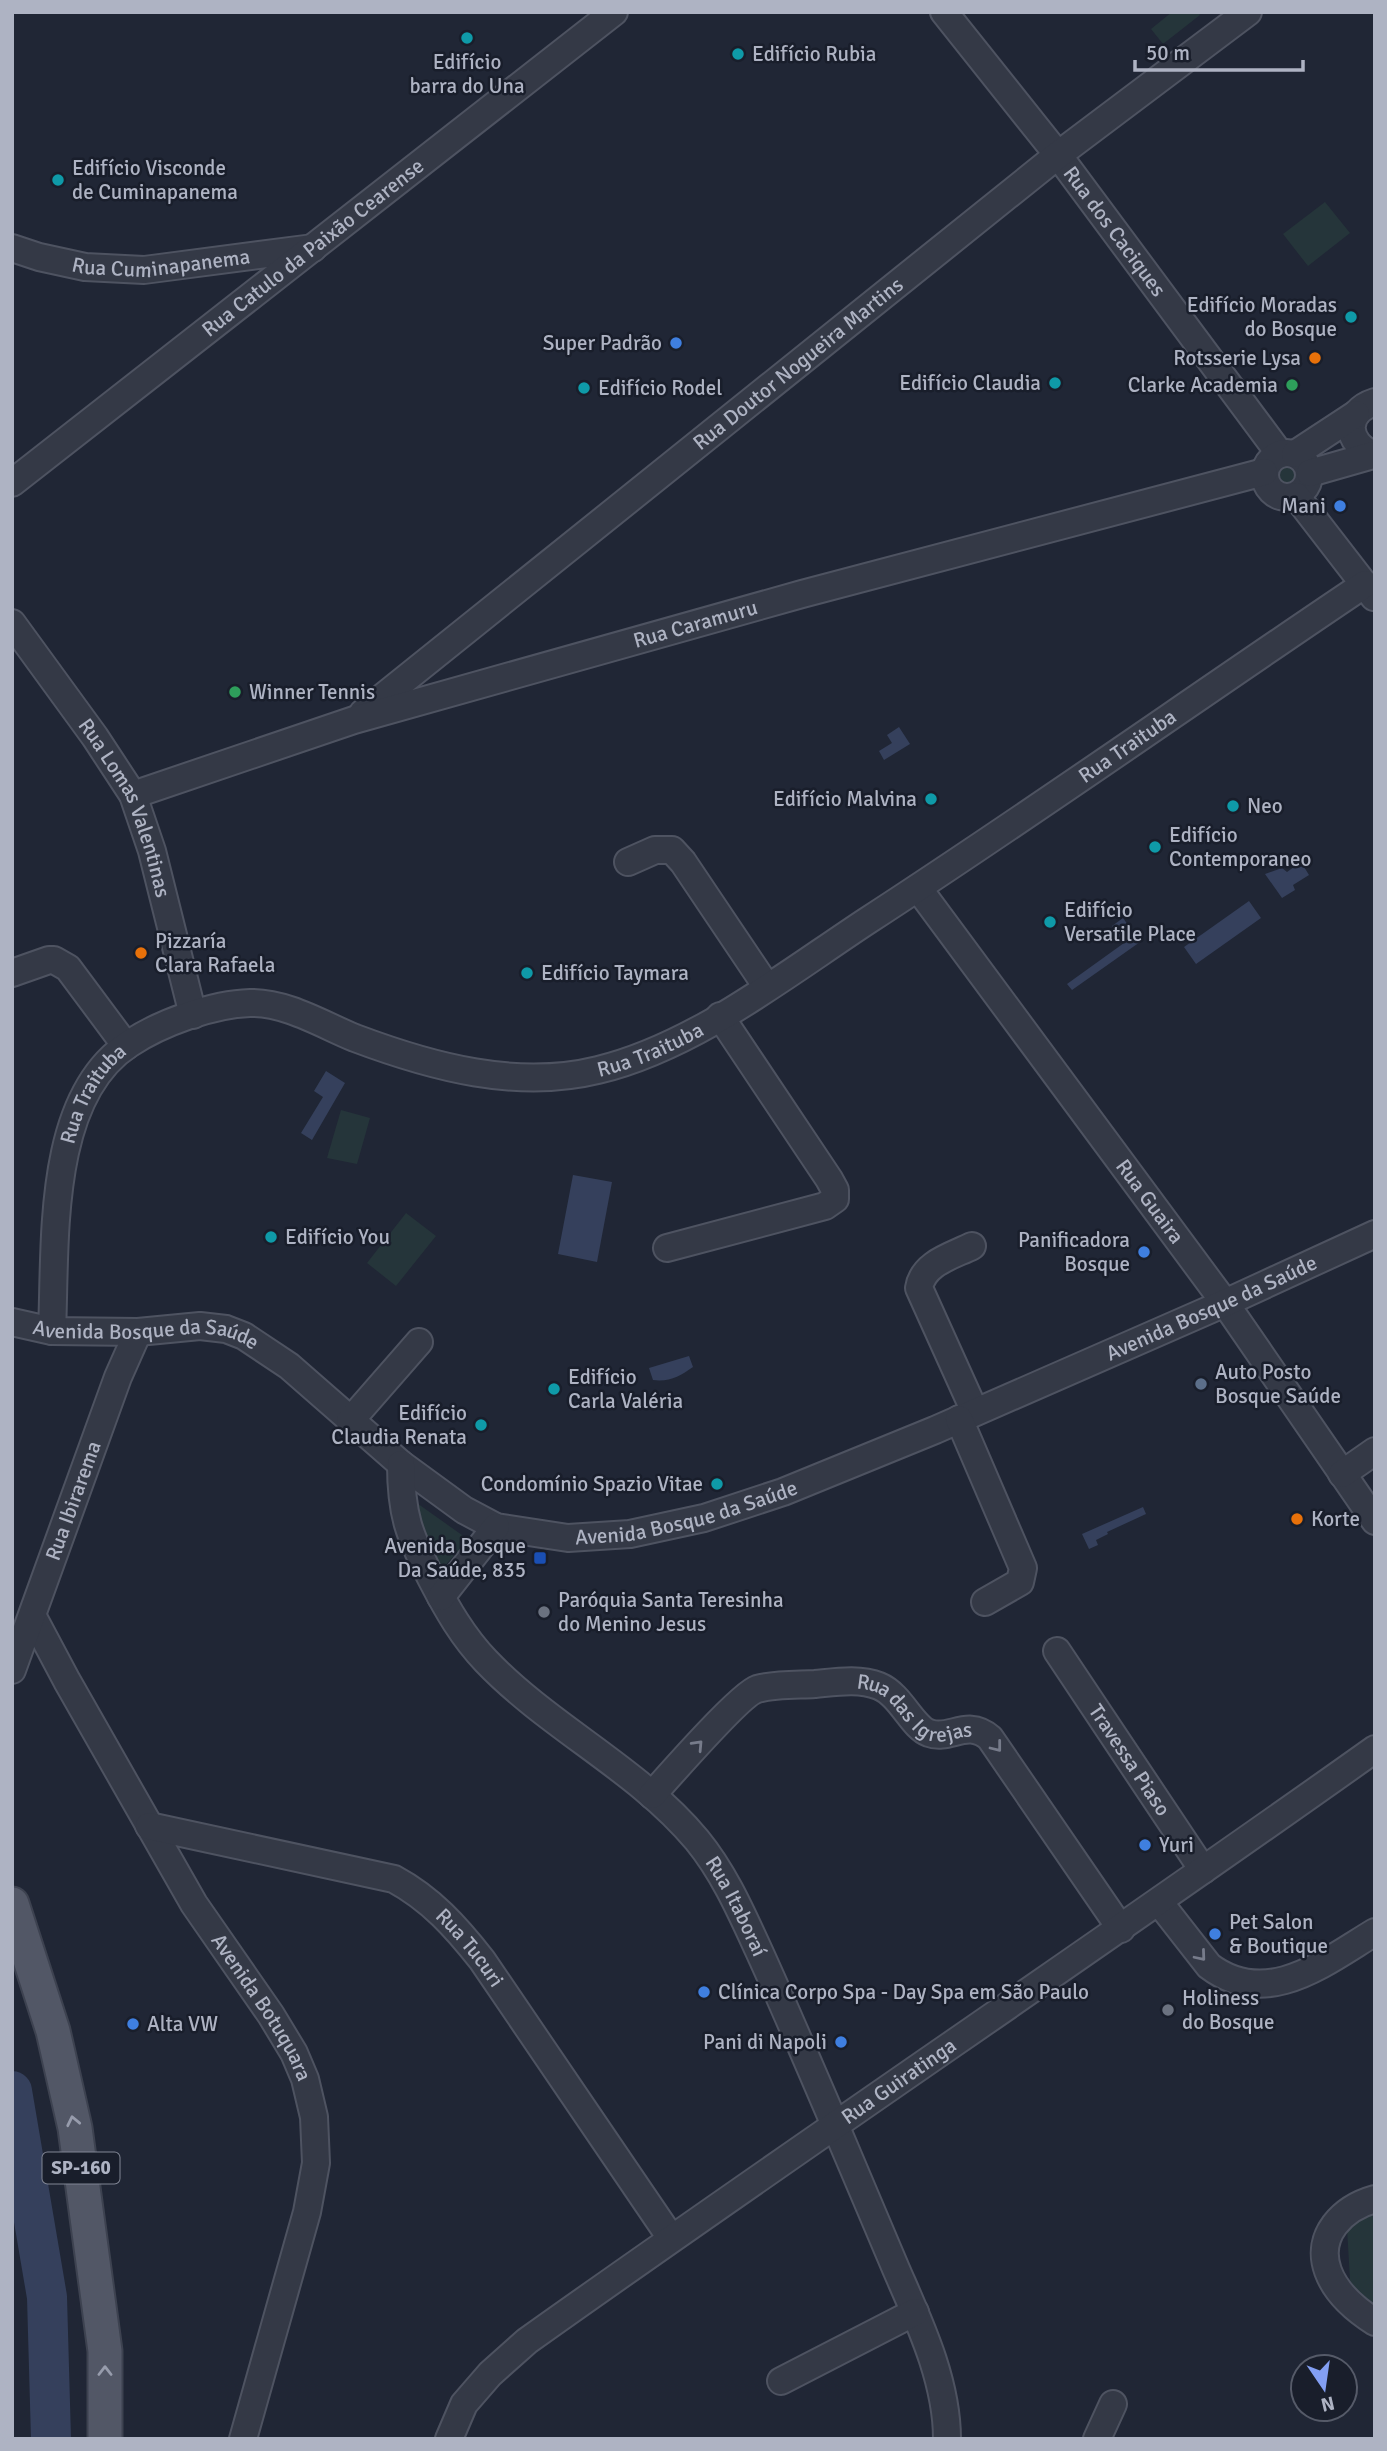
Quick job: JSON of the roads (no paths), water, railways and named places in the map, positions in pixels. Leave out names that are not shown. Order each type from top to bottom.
[{"type":"main road","name":"SP-160","points":[[12,1904],[52,2031],[75,2128],[105,2351],[105,2439]]},
{"type":"street","name":"Rua Catulo da Paixão Cearense","points":[[12,483],[614,12]]},
{"type":"street","name":"Rua dos Caciques","points":[[944,12],[1058,155],[1287,463]]},
{"type":"street","name":"Rua Doutor Nogueira Martins","points":[[354,720],[1058,155],[1248,12]]},
{"type":"street","name":"Rua Cuminapanema","points":[[12,248],[85,267],[144,270],[313,248]]},
{"type":"street","points":[[1287,463],[1308,482],[1304,490],[1287,498],[1277,496],[1265,482],[1287,463],[1369,404]]},
{"type":"street","points":[[1369,404],[1351,420],[1352,434],[1359,446],[1374,455]]},
{"type":"street","name":"Rua Caramuru","points":[[133,795],[354,720],[802,594],[1287,463],[1374,455]]},
{"type":"street","points":[[1296,496],[1370,591]]},
{"type":"street","name":"Rua Traituba","points":[[52,1331],[59,1192],[66,1143],[82,1097],[103,1068],[126,1046],[152,1031],[193,1015],[249,1003],[270,1005],[439,1066],[485,1074],[536,1078],[573,1075],[626,1062],[693,1033],[767,987],[1370,591]]},
{"type":"street","name":"Rua Lomas Valentinas","points":[[12,623],[96,737],[133,795],[152,851],[193,1015]]},
{"type":"street","points":[[628,862],[655,850],[672,850],[683,862],[767,987]]},
{"type":"street","name":"Rua Guaira","points":[[918,888],[1225,1303],[1375,1521]]},
{"type":"street","points":[[12,973],[48,960],[54,960],[68,968],[126,1046]]},
{"type":"street","points":[[667,1248],[825,1206],[835,1199],[836,1195],[830,1179],[720,1016]]},
{"type":"street","name":"Avenida Bosque da Saúde","points":[[12,1322],[52,1331],[138,1332],[200,1326],[226,1329],[244,1336],[289,1366],[401,1464],[464,1510],[496,1527],[568,1538],[630,1534],[704,1518],[783,1492],[1225,1303],[1375,1234]]},
{"type":"street","points":[[972,1246],[933,1265],[922,1276],[919,1288],[1023,1568],[1020,1581],[985,1602]]},
{"type":"street","name":"Rua Ibirarema","points":[[12,1670],[118,1377],[138,1332]]},
{"type":"street","points":[[350,1421],[419,1342]]},
{"type":"street","points":[[1342,1474],[1375,1451]]},
{"type":"street","name":"Rua Itaboraí","points":[[401,1464],[401,1499],[414,1546],[465,1636],[486,1661],[522,1695],[652,1795],[681,1822],[715,1865],[770,1976],[915,2312],[942,2392],[947,2415],[947,2439]]},
{"type":"street","points":[[441,1597],[496,1527]]},
{"type":"street","name":"Avenida Botuquara","points":[[33,1617],[194,1904],[271,2015],[294,2053],[305,2079],[314,2117],[316,2163],[307,2212],[243,2439]]},
{"type":"street","name":"Travessa Piaso","points":[[1057,1651],[1203,1870]]},
{"type":"street","name":"Rua das Igrejas","points":[[652,1795],[724,1718],[755,1690],[852,1681],[876,1685],[896,1698],[928,1733],[975,1729],[990,1738],[1121,1928]]},
{"type":"street","name":"Rua Guiratinga","points":[[449,2439],[464,2404],[490,2374],[527,2341],[1375,1749]]},
{"type":"street","name":"Rua Tucuri","points":[[149,1826],[394,1879],[434,1905],[460,1931],[482,1960],[671,2238]]},
{"type":"street","points":[[1159,1902],[1209,1966],[1234,1979],[1252,1983],[1264,1984],[1297,1978],[1375,1932]]},
{"type":"street","points":[[1375,2199],[1342,2215],[1329,2232],[1326,2252],[1327,2269],[1335,2285],[1353,2306],[1375,2322]]},
{"type":"street","points":[[780,2381],[915,2312]]},
{"type":"street","points":[[1097,2439],[1113,2404]]},
{"type":"water","points":[[899,727],[910,744],[884,760],[879,751],[892,743],[887,735]]},
{"type":"water","points":[[1301,862],[1309,875],[1293,885],[1295,890],[1282,898],[1265,874],[1282,868],[1287,872]]},
{"type":"water","points":[[1249,901],[1261,918],[1196,964],[1184,947]]},
{"type":"water","points":[[1123,918],[1140,942],[1072,990],[1067,984],[1124,943],[1112,926]]},
{"type":"water","points":[[326,1071],[345,1083],[312,1140],[301,1133],[323,1097],[314,1091]]},
{"type":"water","points":[[573,1175],[612,1182],[597,1262],[558,1254]]},
{"type":"water","points":[[689,1356],[693,1367],[670,1379],[653,1380],[649,1368]]},
{"type":"water","points":[[1143,1507],[1146,1514],[1107,1532],[1108,1534],[1096,1540],[1098,1545],[1089,1549],[1082,1534]]},
{"type":"waterway","points":[[12,2091],[47,2297],[51,2439]]},
{"type":"place","name":"Edifício barra do Una","points":[[467,38]]},
{"type":"place","name":"Edifício Rubia","points":[[738,54]]},
{"type":"place","name":"Edifício Visconde de Cuminapanema","points":[[58,180]]},
{"type":"place","name":"Edifício Moradas do Bosque","points":[[1351,317]]},
{"type":"place","name":"Super Padrão","points":[[676,343]]},
{"type":"place","name":"Rotsserie Lysa","points":[[1315,358]]},
{"type":"place","name":"Edifício Claudia","points":[[1055,383]]},
{"type":"place","name":"Clarke Academia","points":[[1292,385]]},
{"type":"place","name":"Edifício Rodel","points":[[584,388]]},
{"type":"place","name":"Mani","points":[[1340,506]]},
{"type":"place","name":"Winner Tennis","points":[[235,692]]},
{"type":"place","name":"Edifício Malvina","points":[[931,799]]},
{"type":"place","name":"Neo","points":[[1233,806]]},
{"type":"place","name":"Edifício Contemporaneo","points":[[1155,847]]},
{"type":"place","name":"Edifício Versatile Place","points":[[1050,922]]},
{"type":"place","name":"Pizzaría Clara Rafaela","points":[[141,953]]},
{"type":"place","name":"Edifício Taymara","points":[[527,973]]},
{"type":"place","name":"Edifício You","points":[[271,1237]]},
{"type":"place","name":"Panificadora Bosque","points":[[1144,1252]]},
{"type":"place","name":"Auto Posto Bosque Saúde","points":[[1201,1384]]},
{"type":"place","name":"Edifício Carla Valéria","points":[[554,1389]]},
{"type":"place","name":"Edifício Claudia Renata","points":[[481,1425]]},
{"type":"place","name":"Condomínio Spazio Vitae","points":[[717,1484]]},
{"type":"place","name":"Korte","points":[[1297,1519]]},
{"type":"place","name":"Avenida Bosque Da Saúde, 835","points":[[540,1558]]},
{"type":"place","name":"Paróquia Santa Teresinha do Menino Jesus","points":[[544,1612]]},
{"type":"place","name":"Yuri","points":[[1145,1845]]},
{"type":"place","name":"Pet Salon & Boutique","points":[[1215,1934]]},
{"type":"place","name":"Clínica Corpo Spa - Day Spa em São Paulo","points":[[704,1992]]},
{"type":"place","name":"Holiness do Bosque","points":[[1168,2010]]},
{"type":"place","name":"Alta VW","points":[[133,2024]]},
{"type":"place","name":"Pani di Napoli","points":[[841,2042]]}]
